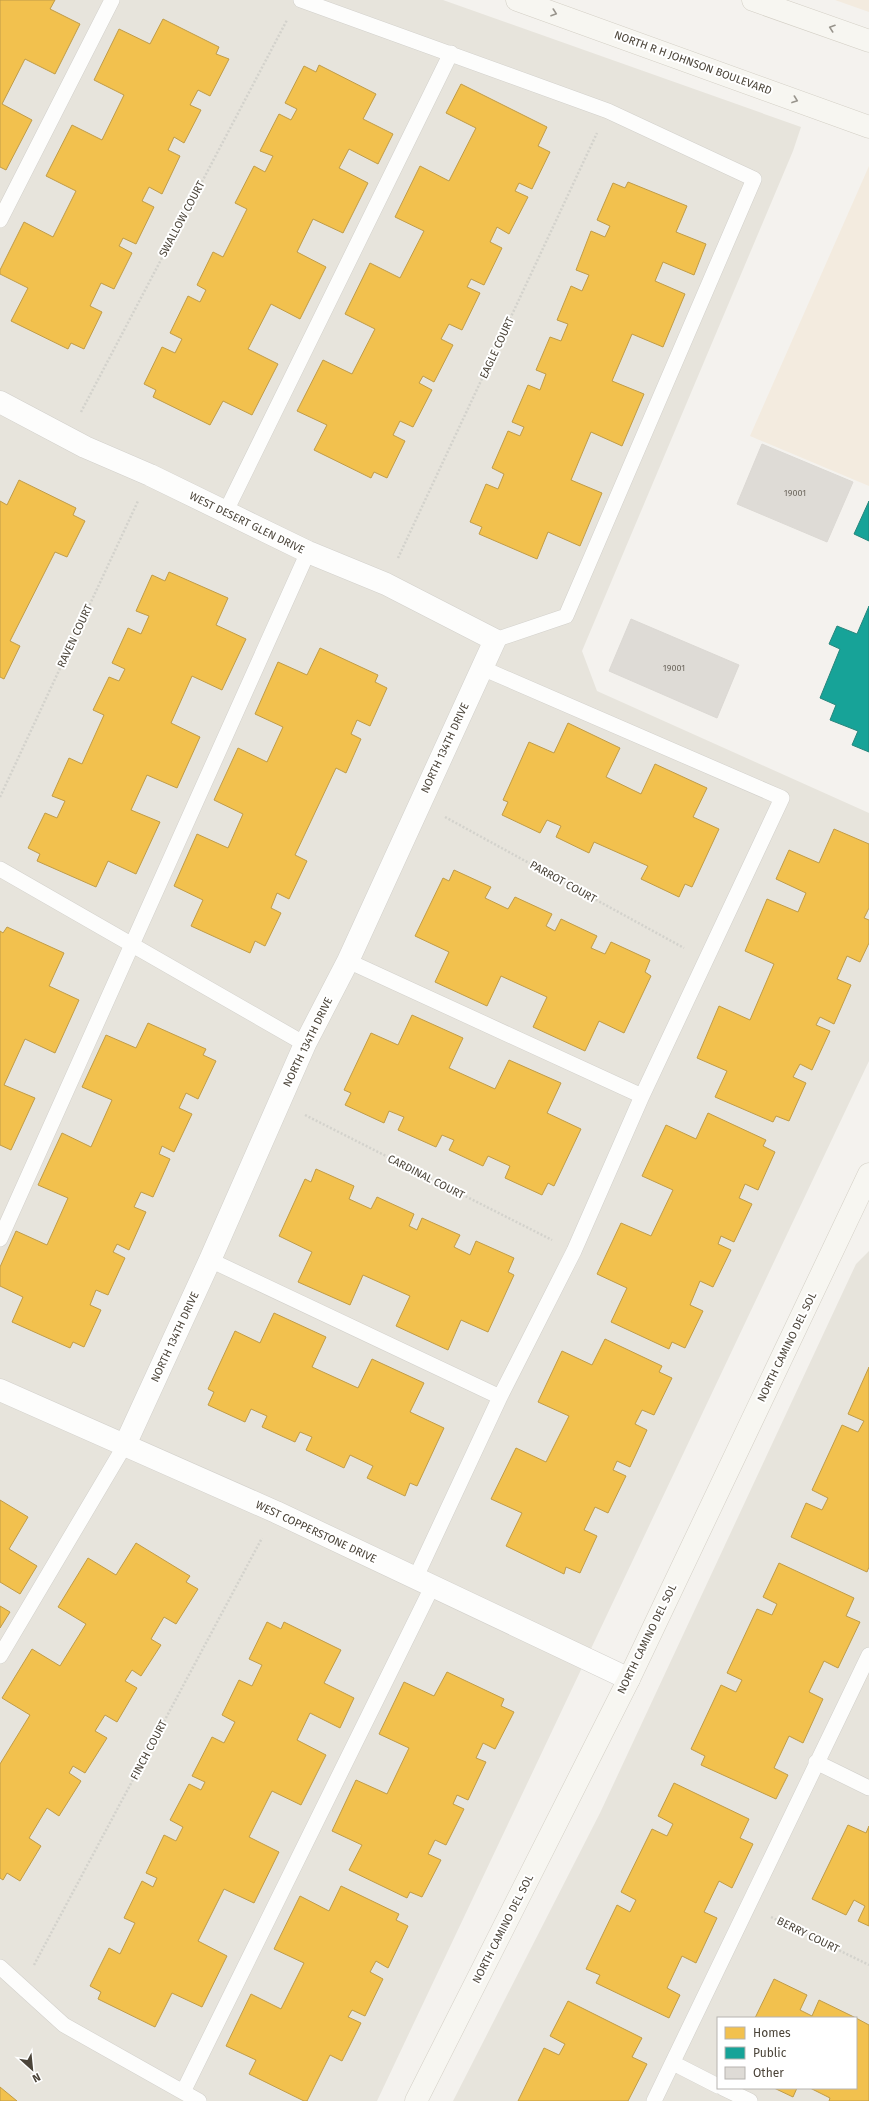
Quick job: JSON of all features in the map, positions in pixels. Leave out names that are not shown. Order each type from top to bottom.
[{"type":"street","name":"NORTH R H JOHNSON BOULEVARD","points":[[518,0],[869,127]]},
{"type":"street","points":[[753,0],[869,41]]},
{"type":"street","name":"WEST DESERT GLEN DRIVE","points":[[0,403],[67,438],[150,475],[225,513],[308,552],[386,584],[495,640]]},
{"type":"street","name":"NORTH 134TH DRIVE","points":[[125,1445],[210,1260],[305,1044],[348,961],[495,640]]},
{"type":"street","name":"NORTH CAMINO DEL SOL","points":[[416,2101],[629,1679],[864,1198],[869,1174]]},
{"type":"street","name":"WEST COPPERSTONE DRIVE","points":[[0,1390],[276,1512],[423,1583],[629,1679]]},
{"type":"lane","points":[[0,220],[112,0]]},
{"type":"lane","points":[[301,0],[608,111],[754,178],[566,616],[495,640]]},
{"type":"lane","points":[[225,513],[451,53]]},
{"type":"lane","points":[[0,1239],[308,552]]},
{"type":"lane","points":[[183,2092],[423,1583],[500,1397],[574,1251],[642,1096],[782,798],[482,668]]},
{"type":"lane","points":[[0,869],[305,1044]]},
{"type":"lane","points":[[348,961],[642,1096]]},
{"type":"lane","points":[[210,1260],[500,1397]]},
{"type":"lane","points":[[0,1656],[125,1445]]},
{"type":"lane","points":[[654,2101],[673,2064],[746,1905],[869,1655]]},
{"type":"lane","points":[[816,1762],[869,1788]]},
{"type":"lane","points":[[0,1967],[64,2025],[199,2101]]},
{"type":"lane","points":[[673,2064],[717,2086]]},
{"type":"lane","points":[[725,2089],[750,2101]]},
{"type":"path","name":"SWALLOW COURT","points":[[67,438],[290,14]]},
{"type":"path","name":"EAGLE COURT","points":[[386,584],[608,111]]},
{"type":"path","name":"RAVEN COURT","points":[[0,798],[150,475]]},
{"type":"path","name":"PARROT COURT","points":[[420,803],[706,960]]},
{"type":"path","name":"CARDINAL COURT","points":[[279,1102],[574,1251]]},
{"type":"path","name":"FINCH COURT","points":[[22,1988],[276,1512]]},
{"type":"path","name":"BERRY COURT","points":[[746,1905],[869,1965]]},
{"type":"shaded area","points":[[0,0],[443,0],[801,127],[793,151],[582,651],[597,691],[869,813],[869,1061],[377,2101],[0,2101]]},
{"type":"shaded area","points":[[835,0],[869,0],[869,12]]},
{"type":"shaded area","points":[[869,166],[869,486],[750,436]]},
{"type":"shaded area","points":[[869,1251],[869,2101],[453,2101],[600,1813],[856,1264]]},
{"type":"building: Homes","points":[[0,0],[55,0],[50,9],[80,24],[55,74],[25,59],[2,104],[32,120],[6,170],[0,167]]},
{"type":"building: Homes","points":[[163,19],[219,47],[216,54],[229,59],[210,96],[198,90],[190,105],[201,110],[184,143],[174,137],[168,150],[180,156],[162,194],[149,187],[142,201],[154,207],[136,244],[123,238],[119,246],[132,253],[114,289],[101,283],[90,306],[102,312],[84,349],[71,343],[68,349],[11,321],[28,288],[0,274],[0,270],[24,222],[53,237],[76,191],[46,176],[72,125],[102,140],[124,95],[94,80],[119,29],[150,44]]},
{"type":"building: Homes","points":[[319,65],[376,94],[363,119],[393,134],[378,164],[349,149],[339,168],[368,183],[343,233],[313,219],[297,252],[326,267],[300,319],[271,304],[248,349],[278,364],[252,415],[223,401],[210,425],[153,397],[156,390],[144,384],[162,347],[175,353],[182,339],[170,333],[188,296],[200,302],[206,290],[197,285],[213,252],[223,257],[247,209],[235,203],[254,166],[265,172],[273,156],[260,151],[279,114],[291,120],[297,109],[285,103],[304,66],[316,72]]},
{"type":"building: Homes","points":[[461,84],[547,127],[538,146],[550,152],[532,189],[519,183],[515,191],[528,197],[509,234],[497,227],[490,242],[502,248],[484,285],[471,279],[467,287],[480,293],[462,330],[449,324],[441,339],[453,345],[434,382],[423,376],[419,383],[432,390],[413,427],[400,421],[393,435],[405,441],[387,478],[374,472],[371,478],[314,450],[327,425],[297,411],[323,360],[352,374],[375,329],[345,314],[370,263],[400,278],[424,231],[395,217],[420,166],[449,181],[476,128],[446,113]]},
{"type":"building: Homes","points":[[628,182],[687,206],[676,232],[706,244],[694,275],[663,262],[655,281],[685,294],[663,347],[632,334],[612,381],[644,394],[622,446],[591,432],[571,480],[602,493],[580,546],[548,532],[537,559],[479,534],[482,527],[470,522],[486,484],[498,489],[504,474],[492,468],[508,431],[520,436],[524,427],[512,422],[528,385],[540,390],[546,374],[536,370],[550,337],[561,341],[568,324],[557,320],[571,286],[582,291],[589,275],[576,270],[591,231],[605,237],[610,226],[597,220],[613,183],[625,188]]},
{"type":"building: Homes","points":[[19,480],[76,508],[73,515],[85,521],[67,557],[55,552],[10,641],[20,646],[4,679],[0,677],[0,501],[7,505]]},
{"type":"building: Homes","points":[[169,572],[228,598],[216,625],[246,639],[222,690],[192,676],[171,723],[200,737],[177,788],[147,775],[131,810],[160,822],[136,874],[108,861],[96,887],[37,861],[40,854],[28,848],[45,813],[57,818],[65,801],[52,796],[69,758],[82,764],[104,715],[93,710],[109,677],[119,681],[125,669],[112,663],[128,628],[141,634],[149,616],[136,611],[152,575],[165,581]]},
{"type":"building: Homes","points":[[320,648],[378,675],[375,682],[387,688],[370,726],[357,720],[351,734],[361,739],[346,773],[336,768],[295,855],[307,861],[289,899],[277,893],[271,908],[281,913],[265,946],[255,941],[250,953],[191,926],[203,900],[174,886],[197,834],[228,848],[243,814],[214,800],[238,748],[267,762],[283,727],[255,714],[278,662],[307,675]]},
{"type":"building: Homes","points":[[568,723],[620,748],[606,777],[641,794],[655,764],[707,788],[693,817],[719,829],[692,887],[685,884],[679,897],[641,879],[648,866],[594,842],[589,853],[556,837],[561,826],[547,820],[540,833],[502,815],[508,802],[503,800],[529,742],[554,753]]},
{"type":"building: Homes","points":[[834,829],[869,844],[869,908],[864,918],[869,920],[869,943],[860,962],[847,956],[837,979],[851,985],[834,1024],[820,1017],[816,1025],[830,1031],[812,1070],[800,1064],[793,1077],[806,1083],[789,1121],[776,1116],[773,1122],[715,1097],[727,1071],[697,1058],[719,1006],[750,1020],[774,964],[745,951],[767,899],[798,912],[806,893],[776,879],[789,850],[819,863]]},
{"type":"building: Homes","points":[[454,870],[491,887],[485,898],[508,909],[515,897],[552,914],[546,926],[555,931],[561,919],[597,936],[591,948],[605,954],[611,942],[650,960],[645,972],[651,976],[624,1033],[599,1021],[585,1051],[533,1027],[547,997],[501,976],[487,1006],[435,982],[449,952],[415,936],[443,878],[449,881]]},
{"type":"building: Homes","points":[[7,927],[64,953],[49,986],[79,1000],[55,1053],[25,1039],[4,1085],[35,1098],[11,1150],[0,1145],[0,931],[3,933]]},
{"type":"building: Homes","points":[[412,1015],[463,1038],[449,1068],[495,1089],[509,1060],[561,1083],[547,1113],[581,1129],[554,1186],[548,1183],[542,1195],[505,1178],[510,1166],[488,1156],[483,1166],[449,1150],[454,1140],[442,1135],[436,1147],[398,1130],[404,1117],[389,1111],[384,1123],[345,1105],[351,1093],[344,1090],[371,1033],[398,1045]]},
{"type":"building: Homes","points":[[148,1023],[206,1049],[203,1055],[216,1061],[198,1099],[186,1093],[179,1108],[192,1114],[174,1152],[162,1146],[159,1154],[170,1159],[153,1197],[141,1192],[134,1207],[146,1212],[129,1250],[117,1244],[113,1252],[125,1258],[108,1295],[96,1290],[90,1305],[101,1310],[84,1347],[73,1342],[70,1348],[12,1322],[23,1297],[0,1286],[0,1267],[16,1231],[47,1245],[68,1198],[38,1185],[62,1133],[91,1147],[112,1100],[82,1087],[106,1035],[136,1048]]},
{"type":"building: Homes","points":[[708,1113],[766,1140],[763,1146],[775,1152],[758,1190],[745,1184],[739,1198],[752,1204],[734,1242],[721,1236],[718,1244],[731,1250],[713,1287],[700,1281],[690,1305],[703,1311],[685,1348],[672,1342],[669,1349],[611,1322],[627,1288],[597,1274],[621,1223],[651,1236],[673,1190],[642,1176],[666,1125],[696,1139]]},
{"type":"building: Homes","points":[[316,1169],[354,1186],[349,1199],[371,1209],[377,1197],[414,1214],[409,1226],[417,1230],[422,1218],[460,1235],[454,1247],[470,1255],[476,1241],[514,1258],[508,1272],[514,1275],[488,1332],[461,1320],[448,1350],[396,1326],[410,1296],[363,1275],[350,1305],[298,1282],[312,1252],[279,1236],[305,1179],[311,1182]]},
{"type":"building: Homes","points":[[274,1313],[326,1337],[312,1367],[358,1388],[372,1359],[424,1383],[410,1412],[444,1428],[417,1486],[410,1483],[405,1496],[367,1478],[373,1466],[350,1455],[344,1468],[306,1450],[312,1437],[300,1432],[295,1442],[262,1427],[267,1416],[251,1409],[245,1422],[208,1405],[214,1392],[208,1389],[235,1331],[260,1343]]},
{"type":"building: Homes","points":[[605,1339],[662,1366],[659,1372],[672,1378],[654,1415],[642,1410],[635,1424],[647,1430],[630,1467],[617,1461],[613,1470],[626,1476],[608,1513],[595,1507],[584,1530],[597,1536],[580,1573],[566,1567],[564,1574],[506,1546],[522,1513],[491,1499],[516,1448],[546,1462],[569,1416],[538,1402],[562,1351],[592,1365]]},
{"type":"building: Homes","points":[[869,1367],[869,1567],[867,1572],[791,1537],[806,1503],[822,1510],[828,1498],[812,1490],[842,1425],[858,1432],[864,1421],[848,1414]]},
{"type":"building: Homes","points":[[0,1500],[28,1517],[9,1549],[37,1566],[20,1594],[0,1582]]},
{"type":"building: Homes","points":[[136,1543],[190,1576],[186,1582],[198,1589],[176,1624],[164,1617],[151,1639],[161,1645],[141,1676],[132,1670],[125,1681],[137,1688],[117,1722],[105,1715],[95,1731],[107,1738],[85,1773],[73,1766],[69,1773],[81,1781],[59,1816],[47,1808],[29,1838],[41,1846],[20,1881],[7,1873],[3,1880],[0,1878],[0,1764],[30,1715],[2,1698],[32,1649],[60,1666],[86,1624],[58,1607],[88,1558],[116,1575]]},
{"type":"building: Homes","points":[[779,1563],[854,1598],[846,1616],[860,1622],[838,1668],[824,1661],[809,1692],[823,1699],[803,1743],[789,1736],[774,1768],[788,1775],[776,1799],[701,1765],[705,1756],[691,1749],[721,1685],[736,1692],[742,1680],[727,1673],[757,1609],[772,1615],[777,1604],[763,1597]]},
{"type":"building: Homes","points":[[0,1606],[10,1612],[0,1628]]},
{"type":"building: Homes","points":[[267,1622],[281,1629],[284,1622],[341,1650],[324,1683],[354,1698],[340,1728],[310,1713],[297,1740],[326,1755],[301,1805],[272,1791],[249,1837],[279,1852],[254,1903],[224,1889],[198,1941],[227,1956],[202,2007],[172,1993],[155,2027],[98,1999],[101,1992],[90,1986],[109,1948],[120,1954],[135,1923],[124,1918],[142,1881],[153,1887],[157,1878],[146,1873],[164,1835],[176,1841],[183,1827],[170,1820],[189,1784],[201,1790],[205,1782],[192,1776],[212,1737],[224,1743],[235,1722],[222,1715],[239,1680],[252,1686],[262,1665],[249,1659]]},
{"type":"building: Homes","points":[[447,1672],[504,1699],[501,1706],[514,1712],[495,1749],[483,1743],[476,1758],[486,1762],[468,1800],[457,1795],[453,1804],[464,1809],[446,1845],[435,1840],[428,1854],[441,1860],[422,1897],[410,1892],[407,1898],[349,1870],[362,1845],[332,1831],[356,1780],[387,1794],[409,1748],[379,1734],[404,1682],[434,1696]]},
{"type":"building: Homes","points":[[674,1783],[749,1819],[740,1838],[753,1844],[732,1888],[719,1881],[704,1912],[717,1918],[696,1963],[682,1956],[667,1988],[680,1995],[669,2018],[596,1983],[600,1975],[586,1969],[617,1905],[630,1912],[636,1900],[621,1892],[652,1829],[667,1836],[673,1824],[658,1816]]},
{"type":"building: Homes","points":[[848,1825],[866,1833],[869,1826],[869,1926],[858,1921],[865,1906],[854,1900],[846,1915],[812,1899]]},
{"type":"building: Homes","points":[[341,1886],[399,1914],[396,1920],[408,1926],[388,1968],[376,1961],[370,1972],[383,1979],[365,2016],[352,2010],[348,2017],[361,2023],[342,2061],[330,2055],[307,2101],[304,2101],[249,2074],[256,2060],[226,2046],[251,1994],[281,2009],[304,1963],[274,1949],[300,1896],[329,1911]]},
{"type":"building: Homes","points":[[774,1979],[807,1995],[800,2010],[812,2016],[819,2000],[854,2017],[755,2017]]},
{"type":"building: Homes","points":[[568,2001],[642,2038],[632,2057],[647,2064],[628,2101],[518,2101],[544,2048],[559,2055],[565,2044],[550,2036]]},
{"type":"building: Homes","points":[[857,2019],[869,2025],[869,2101],[829,2101],[830,2098],[812,2089],[857,2089]]},
{"type":"building: Homes","points":[[0,2087],[17,2101],[0,2101]]},
{"type":"building: Homes","points":[[776,2089],[797,2089],[793,2097]]},
{"type":"building: Public","points":[[869,501],[869,541],[854,534]]},
{"type":"building: Public","points":[[869,606],[869,752],[852,745],[858,731],[830,720],[836,705],[820,698],[840,649],[829,644],[837,626],[857,634]]},
{"type":"building: Other","points":[[762,444],[853,482],[827,542],[737,504]]},
{"type":"building: Other","points":[[631,619],[739,665],[717,718],[609,671]]}]
